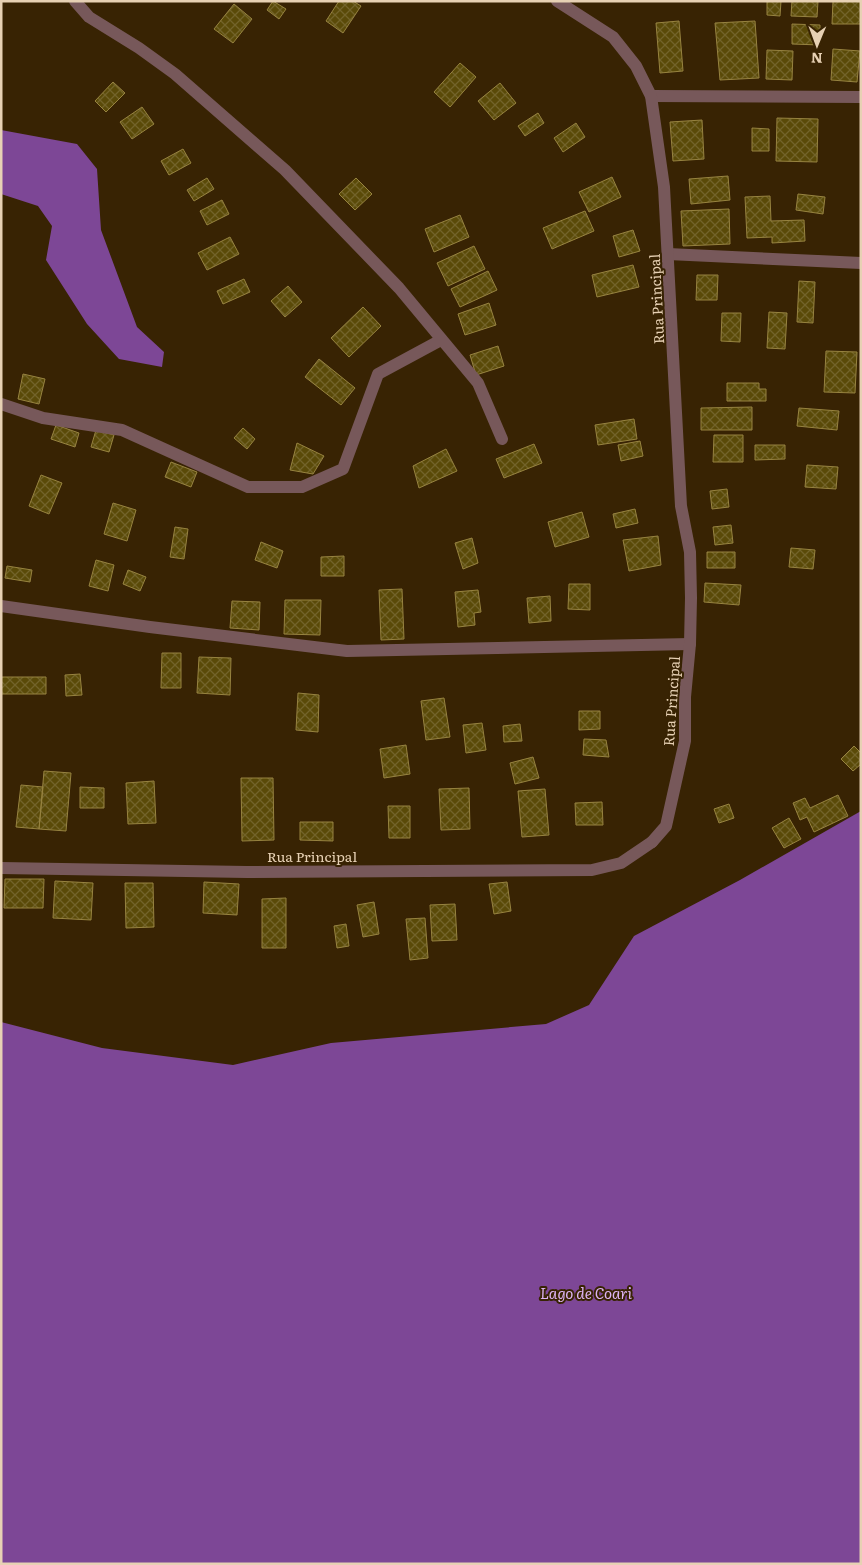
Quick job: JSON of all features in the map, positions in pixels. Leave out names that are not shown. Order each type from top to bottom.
[{"type":"street","points":[[75,1],[89,17],[139,48],[175,74],[285,170],[399,288],[478,383],[502,439]]},
{"type":"street","name":"Rua Principal","points":[[1,868],[247,872],[592,870],[621,863],[652,842],[666,826],[686,741],[685,697],[690,644],[690,552],[681,506],[664,187],[651,96],[636,66],[613,37],[557,1]]},
{"type":"street","points":[[651,96],[861,97]]},
{"type":"street","points":[[668,254],[861,263]]},
{"type":"street","points":[[1,404],[43,418],[122,430],[248,487],[302,487],[343,468],[378,374],[441,340]]},
{"type":"street","points":[[1,606],[150,627],[346,651],[690,644]]},
{"type":"water","points":[[1,130],[77,144],[97,169],[101,230],[137,327],[164,352],[162,367],[119,359],[87,324],[46,260],[52,226],[38,206],[1,194]]},
{"type":"water","name":"Lago de Coari","points":[[861,811],[861,1564],[1,1564],[1,1022],[102,1048],[233,1065],[331,1043],[546,1024],[589,1005],[634,936],[740,880]]},
{"type":"building","points":[[273,1],[286,9],[279,19],[267,10]]},
{"type":"building","points":[[339,1],[353,1],[361,6],[343,33],[326,21]]},
{"type":"building","points":[[767,1],[781,1],[780,16],[767,15]]},
{"type":"building","points":[[792,1],[818,1],[817,17],[791,16]]},
{"type":"building","points":[[833,1],[861,1],[861,24],[832,24]]},
{"type":"building","points":[[234,4],[252,19],[233,43],[214,29]]},
{"type":"building","points":[[679,21],[683,71],[660,73],[656,23]]},
{"type":"building","points":[[755,21],[759,78],[720,80],[715,23]]},
{"type":"building","points":[[792,24],[820,25],[820,45],[792,44]]},
{"type":"building","points":[[833,49],[860,51],[857,82],[831,80]]},
{"type":"building","points":[[767,50],[793,51],[792,80],[766,79]]},
{"type":"building","points":[[460,63],[476,77],[450,107],[434,92]]},
{"type":"building","points":[[113,82],[125,93],[106,112],[95,101]]},
{"type":"building","points":[[500,83],[516,103],[494,120],[478,101]]},
{"type":"building","points":[[142,107],[154,124],[132,139],[120,122]]},
{"type":"building","points":[[538,113],[544,123],[525,136],[518,126]]},
{"type":"building","points":[[777,118],[818,119],[817,162],[776,161]]},
{"type":"building","points":[[702,120],[704,159],[673,161],[670,122]]},
{"type":"building","points":[[576,123],[585,137],[563,152],[554,138]]},
{"type":"building","points":[[752,128],[769,129],[769,151],[752,151]]},
{"type":"building","points":[[183,149],[191,163],[169,175],[161,161]]},
{"type":"building","points":[[728,176],[730,200],[691,204],[689,179]]},
{"type":"building","points":[[612,177],[621,197],[589,212],[579,192]]},
{"type":"building","points":[[207,178],[214,189],[194,201],[187,190]]},
{"type":"building","points":[[356,178],[372,194],[355,210],[339,194]]},
{"type":"building","points":[[798,194],[825,197],[823,214],[796,210]]},
{"type":"building","points":[[770,196],[771,221],[804,220],[805,241],[772,243],[772,237],[747,238],[745,197]]},
{"type":"building","points":[[222,200],[229,214],[207,225],[200,211]]},
{"type":"building","points":[[729,209],[730,244],[683,246],[681,211]]},
{"type":"building","points":[[585,211],[594,231],[552,249],[543,228]]},
{"type":"building","points":[[460,215],[469,237],[434,252],[425,229]]},
{"type":"building","points":[[633,230],[640,251],[619,257],[613,236]]},
{"type":"building","points":[[230,237],[239,254],[207,270],[198,253]]},
{"type":"building","points":[[474,246],[485,269],[448,286],[437,263]]},
{"type":"building","points":[[633,265],[639,287],[597,297],[592,275]]},
{"type":"building","points":[[488,271],[497,290],[460,307],[451,289]]},
{"type":"building","points":[[697,275],[718,275],[717,300],[696,300]]},
{"type":"building","points":[[244,279],[250,292],[223,304],[217,291]]},
{"type":"building","points":[[799,281],[815,282],[813,323],[797,322]]},
{"type":"building","points":[[288,286],[302,302],[285,317],[271,301]]},
{"type":"building","points":[[489,303],[496,325],[465,335],[458,314]]},
{"type":"building","points":[[363,307],[381,326],[349,357],[331,338]]},
{"type":"building","points":[[769,312],[787,313],[785,349],[767,348]]},
{"type":"building","points":[[722,313],[741,313],[740,342],[721,341]]},
{"type":"building","points":[[498,346],[504,366],[476,375],[470,355]]},
{"type":"building","points":[[826,351],[857,352],[855,393],[824,392]]},
{"type":"building","points":[[319,359],[355,388],[341,405],[305,377]]},
{"type":"building","points":[[23,374],[45,379],[39,404],[18,399]]},
{"type":"building","points":[[727,383],[759,383],[759,389],[766,389],[766,401],[727,401]]},
{"type":"building","points":[[752,407],[752,430],[701,430],[701,408]]},
{"type":"building","points":[[799,408],[839,411],[837,430],[797,426]]},
{"type":"building","points":[[634,419],[637,439],[598,445],[595,425]]},
{"type":"building","points":[[56,425],[79,433],[75,447],[51,439]]},
{"type":"building","points":[[243,428],[255,439],[247,449],[234,438]]},
{"type":"building","points":[[96,430],[114,435],[109,452],[91,447]]},
{"type":"building","points":[[714,435],[743,435],[743,462],[713,462]]},
{"type":"building","points":[[640,441],[643,456],[621,461],[618,445]]},
{"type":"building","points":[[297,443],[324,456],[313,474],[290,470]]},
{"type":"building","points":[[534,444],[542,463],[504,478],[496,459]]},
{"type":"building","points":[[755,445],[785,445],[785,459],[755,460]]},
{"type":"building","points":[[446,449],[457,471],[419,488],[413,466]]},
{"type":"building","points":[[171,462],[197,472],[191,487],[165,477]]},
{"type":"building","points":[[807,465],[838,467],[836,489],[805,487]]},
{"type":"building","points":[[41,475],[62,483],[49,514],[29,506]]},
{"type":"building","points":[[727,489],[729,507],[712,509],[710,491]]},
{"type":"building","points":[[113,503],[136,510],[127,541],[104,534]]},
{"type":"building","points":[[635,509],[638,523],[616,528],[613,514]]},
{"type":"building","points":[[582,512],[589,537],[555,547],[548,522]]},
{"type":"building","points":[[731,525],[733,543],[715,545],[713,527]]},
{"type":"building","points":[[175,527],[188,529],[184,559],[170,557]]},
{"type":"building","points":[[658,536],[661,565],[629,571],[623,540]]},
{"type":"building","points":[[472,538],[478,563],[463,569],[455,543]]},
{"type":"building","points":[[261,542],[283,551],[277,568],[255,560]]},
{"type":"building","points":[[791,548],[815,550],[813,569],[789,567]]},
{"type":"building","points":[[707,552],[735,552],[735,568],[707,568]]},
{"type":"building","points":[[344,556],[344,576],[321,576],[321,557]]},
{"type":"building","points":[[96,560],[114,565],[108,591],[89,586]]},
{"type":"building","points":[[7,566],[32,570],[30,582],[5,578]]},
{"type":"building","points":[[128,570],[146,577],[140,591],[123,584]]},
{"type":"building","points":[[705,583],[741,585],[739,605],[704,602]]},
{"type":"building","points":[[569,584],[590,584],[590,610],[568,609]]},
{"type":"building","points":[[402,589],[404,639],[381,640],[379,590]]},
{"type":"building","points":[[478,590],[481,612],[474,613],[475,625],[458,627],[455,592]]},
{"type":"building","points":[[550,596],[551,621],[529,623],[527,598]]},
{"type":"building","points":[[285,600],[321,600],[320,635],[284,634]]},
{"type":"building","points":[[232,601],[260,602],[259,630],[230,628]]},
{"type":"building","points":[[162,653],[181,653],[181,688],[161,688]]},
{"type":"building","points":[[199,657],[231,658],[230,695],[197,693]]},
{"type":"building","points":[[80,674],[82,695],[66,696],[65,675]]},
{"type":"building","points":[[1,677],[46,677],[46,694],[1,694]]},
{"type":"building","points":[[298,693],[319,695],[318,732],[296,730]]},
{"type":"building","points":[[444,698],[450,737],[426,740],[421,701]]},
{"type":"building","points":[[579,711],[600,711],[600,729],[579,730]]},
{"type":"building","points":[[482,723],[486,750],[466,753],[463,725]]},
{"type":"building","points":[[520,724],[522,741],[504,742],[503,726]]},
{"type":"building","points":[[584,739],[606,740],[609,757],[583,755]]},
{"type":"building","points":[[406,745],[410,774],[384,778],[380,749]]},
{"type":"building","points":[[854,746],[861,753],[861,764],[853,771],[841,759]]},
{"type":"building","points":[[533,757],[539,778],[515,784],[510,763]]},
{"type":"building","points":[[44,771],[71,773],[66,831],[39,829]]},
{"type":"building","points":[[241,778],[273,778],[274,840],[242,841]]},
{"type":"building","points":[[154,781],[156,823],[128,824],[126,783]]},
{"type":"building","points":[[21,785],[43,787],[39,829],[16,827]]},
{"type":"building","points":[[80,787],[104,788],[104,808],[80,808]]},
{"type":"building","points":[[469,788],[470,829],[441,830],[439,789]]},
{"type":"building","points":[[545,789],[549,835],[522,837],[518,791]]},
{"type":"building","points":[[838,795],[848,816],[814,832],[807,817],[800,820],[793,803],[805,798],[810,808]]},
{"type":"building","points":[[602,802],[603,825],[576,825],[575,803]]},
{"type":"building","points":[[729,804],[734,818],[719,823],[714,809]]},
{"type":"building","points":[[388,806],[410,806],[410,838],[389,838]]},
{"type":"building","points":[[789,818],[801,839],[784,848],[772,828]]},
{"type":"building","points":[[300,822],[333,822],[333,841],[300,840]]},
{"type":"building","points":[[5,879],[44,879],[43,908],[4,908]]},
{"type":"building","points":[[55,881],[93,883],[91,920],[53,918]]},
{"type":"building","points":[[204,882],[239,884],[237,915],[203,913]]},
{"type":"building","points":[[507,882],[511,911],[494,914],[489,884]]},
{"type":"building","points":[[125,883],[153,883],[154,927],[126,928]]},
{"type":"building","points":[[286,898],[286,948],[262,948],[262,899]]},
{"type":"building","points":[[374,902],[379,934],[363,937],[357,905]]},
{"type":"building","points":[[455,904],[457,940],[432,941],[430,905]]},
{"type":"building","points":[[425,918],[428,958],[410,960],[406,919]]},
{"type":"building","points":[[346,924],[349,946],[337,948],[334,926]]}]
